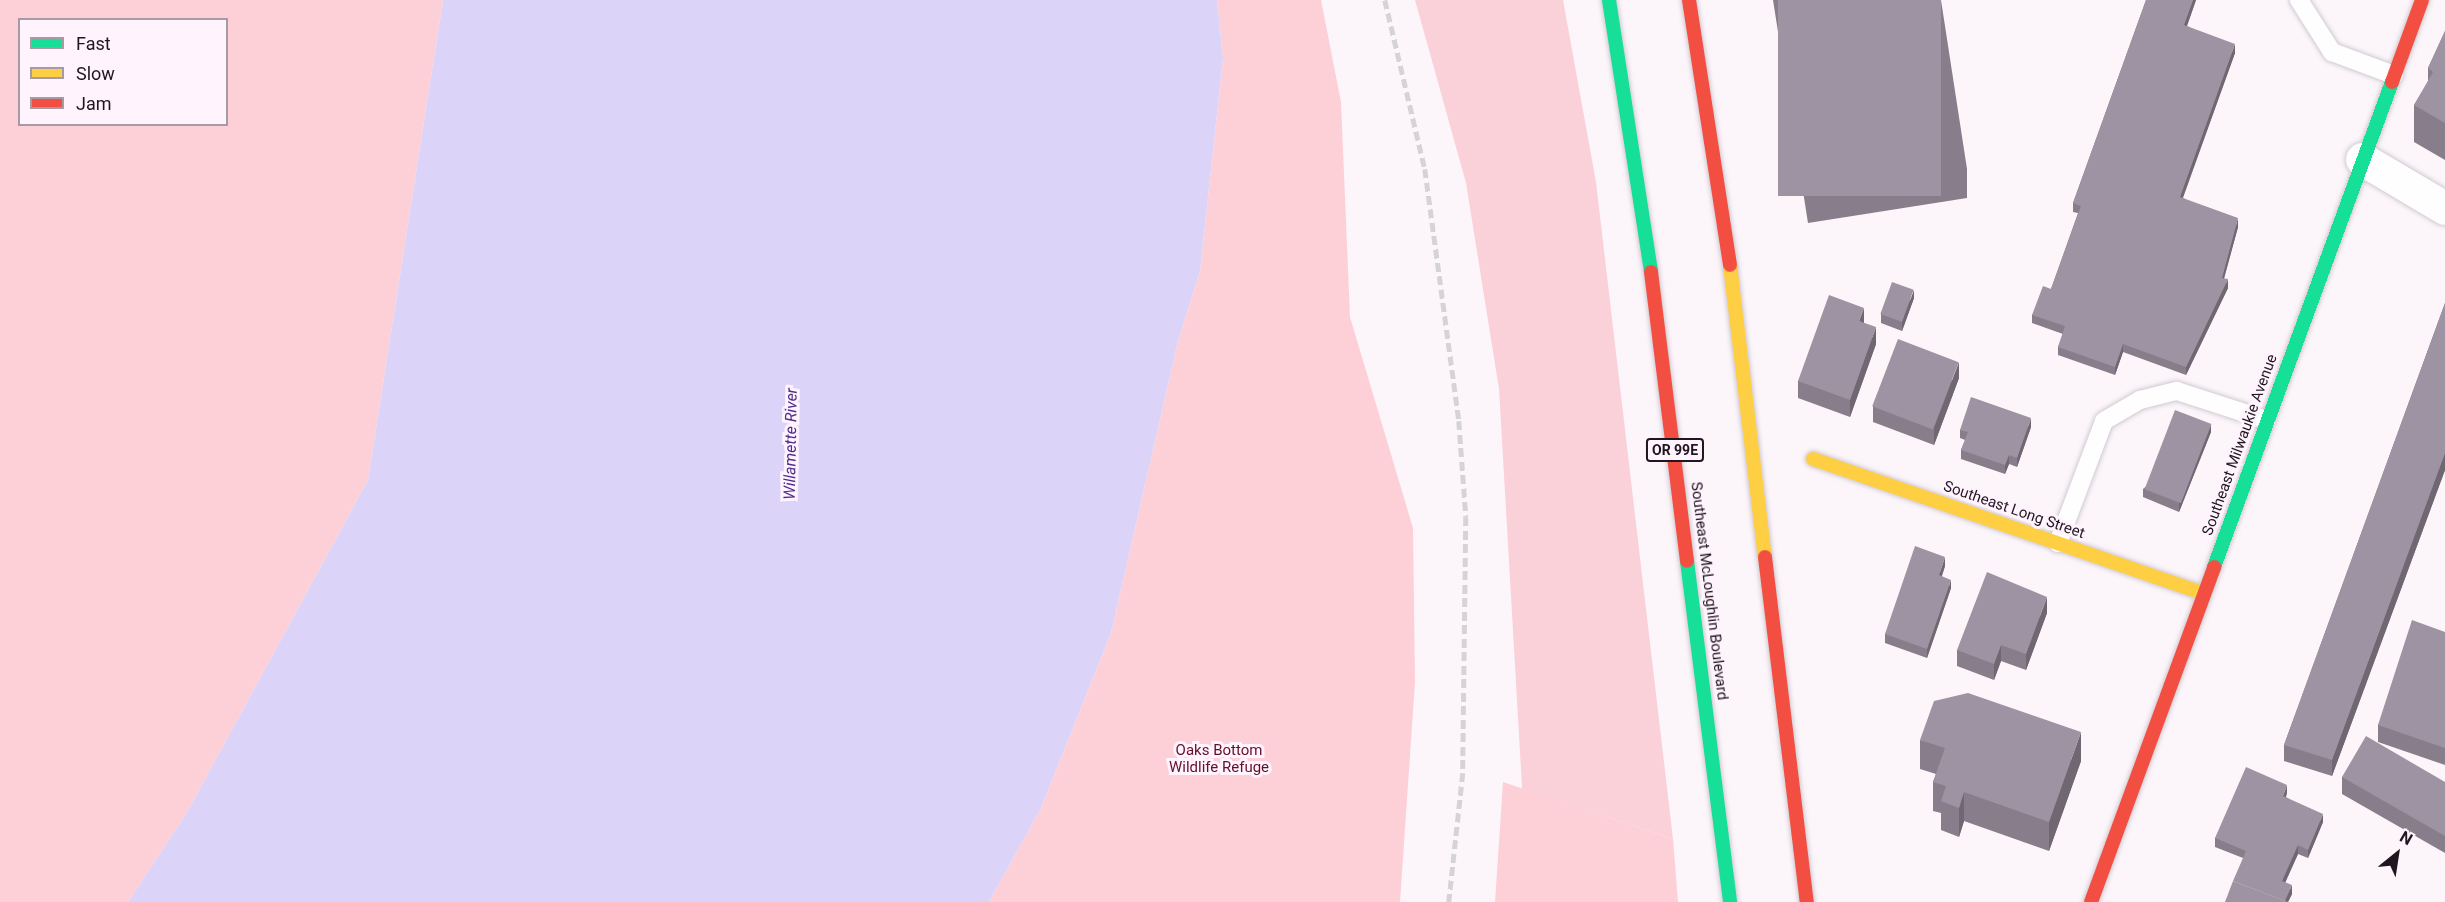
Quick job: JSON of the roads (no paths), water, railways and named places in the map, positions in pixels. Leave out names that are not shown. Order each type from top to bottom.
[{"type":"main road","name":"Southeast McLoughlin Boulevard","points":[[1609,0],[1641,187],[1730,902]]},
{"type":"main road","points":[[1689,0],[1719,174],[1807,902]]},
{"type":"main road","name":"Southeast Milwaukie Avenue","points":[[2091,902],[2422,0]]},
{"type":"main road","name":"Southeast Long Street","points":[[1814,459],[2203,593]]},
{"type":"street","points":[[2362,159],[2445,208]]},
{"type":"lane","points":[[2299,0],[2332,52],[2394,75]]},
{"type":"lane","points":[[2058,543],[2104,421],[2140,400],[2177,391],[2266,420]]},
{"type":"water","name":"Willamette River","points":[[443,0],[1217,0],[1223,58],[1200,271],[1178,341],[1111,633],[1041,808],[989,902],[128,902],[186,814],[368,480]]},
{"type":"railway","points":[[1385,0],[1425,169],[1459,421],[1466,517],[1463,773],[1449,902]]},
{"type":"park label","name":"Oaks Bottom Wildlife Refuge","points":[[1219,758]]}]
